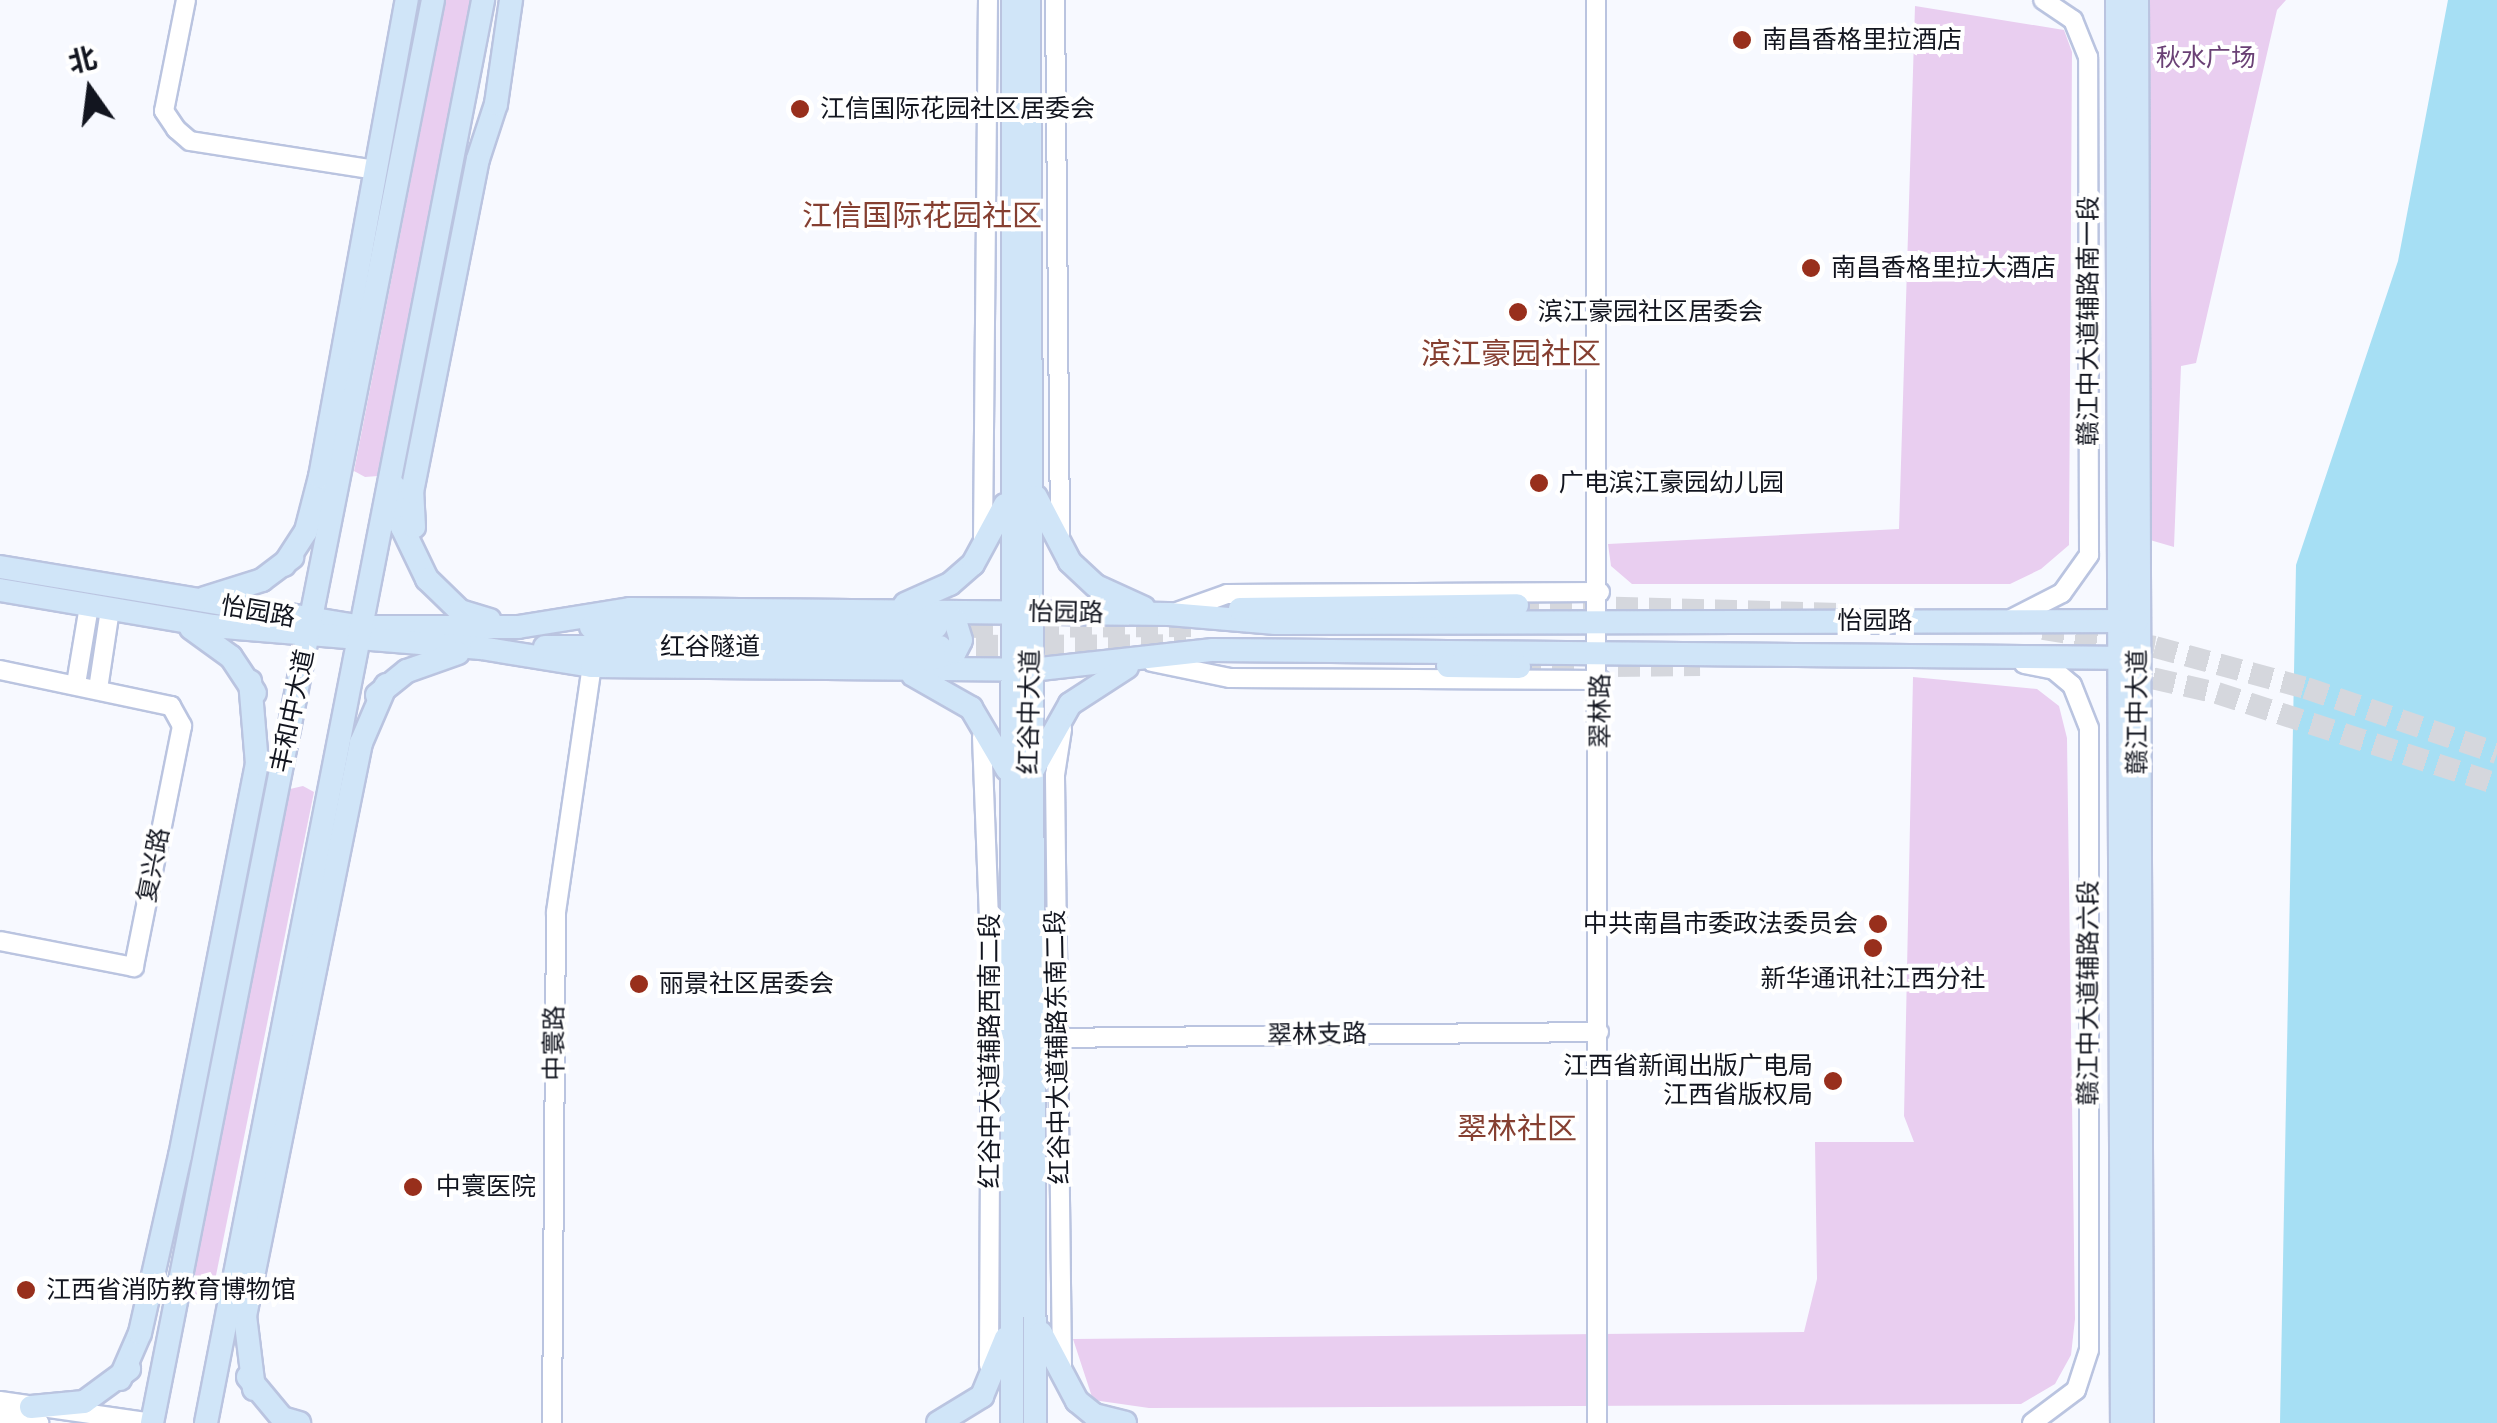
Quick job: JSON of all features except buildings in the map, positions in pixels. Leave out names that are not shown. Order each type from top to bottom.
[{"type":"main road","points":[[284,565],[306,531],[320,477],[407,0]]},
{"type":"main road","name":"丰和中大道","points":[[152,1423],[310,630],[337,471],[434,0]]},
{"type":"main road","name":"丰和中大道","points":[[206,1423],[483,0]]},
{"type":"main road","points":[[427,579],[412,492],[478,159],[496,104],[511,0]]},
{"type":"main road","name":"红谷中大道","points":[[1013,0],[1009,466],[1021,612]]},
{"type":"main road","name":"红谷中大道","points":[[1029,0],[1030,479],[1021,612],[1020,795],[1024,1307],[1035,1423]]},
{"type":"main road","name":"赣江中大道","points":[[2122,2],[2128,621],[2122,1423]]},
{"type":"main road","points":[[867,608],[925,598],[973,564],[1001,519],[1009,466]]},
{"type":"main road","points":[[392,467],[402,527],[427,579],[460,611],[518,628]]},
{"type":"main road","points":[[276,788],[266,715],[250,681],[182,610],[237,591],[284,565],[310,538],[337,471]]},
{"type":"main road","points":[[1030,479],[1052,538],[1070,562],[1127,603],[1169,614],[1278,606],[1518,605]]},
{"type":"main road","name":"怡园路","points":[[0,567],[182,610],[592,666],[1021,671],[1213,650],[2128,658]]},
{"type":"main road","name":"怡园路","points":[[0,590],[99,608],[182,610]]},
{"type":"main road","points":[[867,608],[955,620],[961,640],[955,652],[890,670]]},
{"type":"main road","name":"怡园路","points":[[359,635],[518,628],[630,609],[867,608],[1169,614],[1276,623],[2128,621]]},
{"type":"main road","name":"红谷隧道","points":[[481,648],[938,637],[518,628]]},
{"type":"main road","points":[[330,780],[362,710],[386,684],[429,661],[481,648]]},
{"type":"main road","name":"赣江中大道","points":[[2128,658],[2142,1423]]},
{"type":"main road","points":[[1020,795],[1070,704],[1105,676],[1146,660],[1519,667]]},
{"type":"main road","points":[[890,670],[948,690],[972,708],[1020,795]]},
{"type":"main road","points":[[120,1379],[140,1333],[180,1156],[257,764],[250,681]]},
{"type":"main road","points":[[254,1389],[246,1316],[362,742],[386,684]]},
{"type":"main road","name":"红谷中大道","points":[[1012,1423],[1024,1307],[1034,1038],[1020,795]]},
{"type":"main road","points":[[35,1419],[84,1402],[120,1379],[141,1355],[180,1280]]},
{"type":"main road","points":[[230,1297],[254,1389],[282,1418],[300,1423]]},
{"type":"main road","points":[[938,1423],[982,1396],[1024,1307]]},
{"type":"main road","points":[[1024,1307],[1069,1392],[1094,1415],[1125,1423]]},
{"type":"street","points":[[186,0],[164,111],[176,129],[190,141],[376,170]]},
{"type":"street","points":[[973,564],[986,523],[988,0]]},
{"type":"street","points":[[1055,0],[1056,482],[1058,526],[1070,562]]},
{"type":"street","name":"翠林路","points":[[1596,0],[1601,623],[1597,1423]]},
{"type":"street","name":"赣江中大道辅路南一段","points":[[2008,620],[2062,593],[2089,555],[2088,57],[2074,20],[2043,0]]},
{"type":"street","points":[[1169,614],[1227,594],[1600,592]]},
{"type":"street","points":[[76,684],[99,608]]},
{"type":"street","points":[[98,689],[99,608]]},
{"type":"street","name":"赣江中大道辅路六段","points":[[1934,659],[2054,670],[2079,696],[2089,728],[2089,1350],[2076,1390],[2032,1423]]},
{"type":"street","points":[[1146,660],[1230,678],[1601,680]]},
{"type":"street","name":"中寰路","points":[[552,1423],[556,912],[592,666]]},
{"type":"street","name":"复兴路","points":[[0,670],[171,706],[182,726],[134,967],[0,941]]},
{"type":"street","name":"红谷中大道辅路东南二段","points":[[1069,1392],[1060,1354],[1055,775],[1070,704]]},
{"type":"street","name":"红谷中大道辅路西南二段","points":[[972,708],[987,757],[988,816],[992,1350],[982,1396]]},
{"type":"street","name":"翠林支路","points":[[1034,1038],[1600,1032]]},
{"type":"street","points":[[0,1401],[35,1419]]},
{"type":"street","points":[[0,1416],[152,1423]]},
{"type":"green space","points":[[446,0],[473,0],[378,476],[365,477],[354,471]]},
{"type":"green space","name":"秋水广场","points":[[2149,0],[2286,0],[2277,10],[2196,363],[2181,366],[2174,547],[2150,540]]},
{"type":"green space","points":[[1915,6],[2064,30],[2072,52],[2069,545],[2041,569],[2010,584],[1632,584],[1611,566],[1608,544],[1899,529]]},
{"type":"green space","points":[[1913,677],[2037,689],[2059,706],[2067,738],[2075,1319],[2071,1355],[2055,1384],[2021,1404],[1149,1408],[1093,1400],[1073,1339],[1804,1332],[1817,1279],[1815,1142],[1914,1142],[1904,1116]]},
{"type":"green space","points":[[303,786],[314,792],[211,1300],[198,1300],[189,1295],[290,789]]},
{"type":"water","points":[[2448,0],[2497,0],[2497,1423],[2280,1423],[2296,565],[2398,261]]},
{"type":"tunnel","points":[[1517,605],[1840,614]]},
{"type":"tunnel","points":[[938,627],[1201,626]]},
{"type":"tunnel","points":[[2043,629],[2155,647],[2306,688],[2497,753]]},
{"type":"tunnel","points":[[943,646],[1186,645]]},
{"type":"tunnel","points":[[1519,667],[1700,665]]},
{"type":"tunnel","points":[[2121,671],[2217,693],[2497,784]]},
{"type":"place","name":"南昌香格里拉酒店","points":[[1742,40]]},
{"type":"place","name":"江信国际花园社区居委会","points":[[800,109]]},
{"type":"place","name":"南昌香格里拉大酒店","points":[[1811,268]]},
{"type":"place","name":"滨江豪园社区居委会","points":[[1518,312]]},
{"type":"place","name":"广电滨江豪园幼儿园","points":[[1539,483]]},
{"type":"place","name":"中共南昌市委政法委员会","points":[[1878,924]]},
{"type":"place","name":"新华通讯社江西分社","points":[[1873,948]]},
{"type":"place","name":"丽景社区居委会","points":[[639,984]]},
{"type":"place","name":"江西省新闻出版广电局 江西省版权局","points":[[1833,1081]]},
{"type":"place","name":"中寰医院","points":[[413,1187]]},
{"type":"place","name":"江西省消防教育博物馆","points":[[26,1290]]},
{"type":"district","name":"江信国际花园社区","points":[[922,217]]},
{"type":"district","name":"滨江豪园社区","points":[[1511,355]]},
{"type":"district","name":"翠林社区","points":[[1517,1130]]}]
